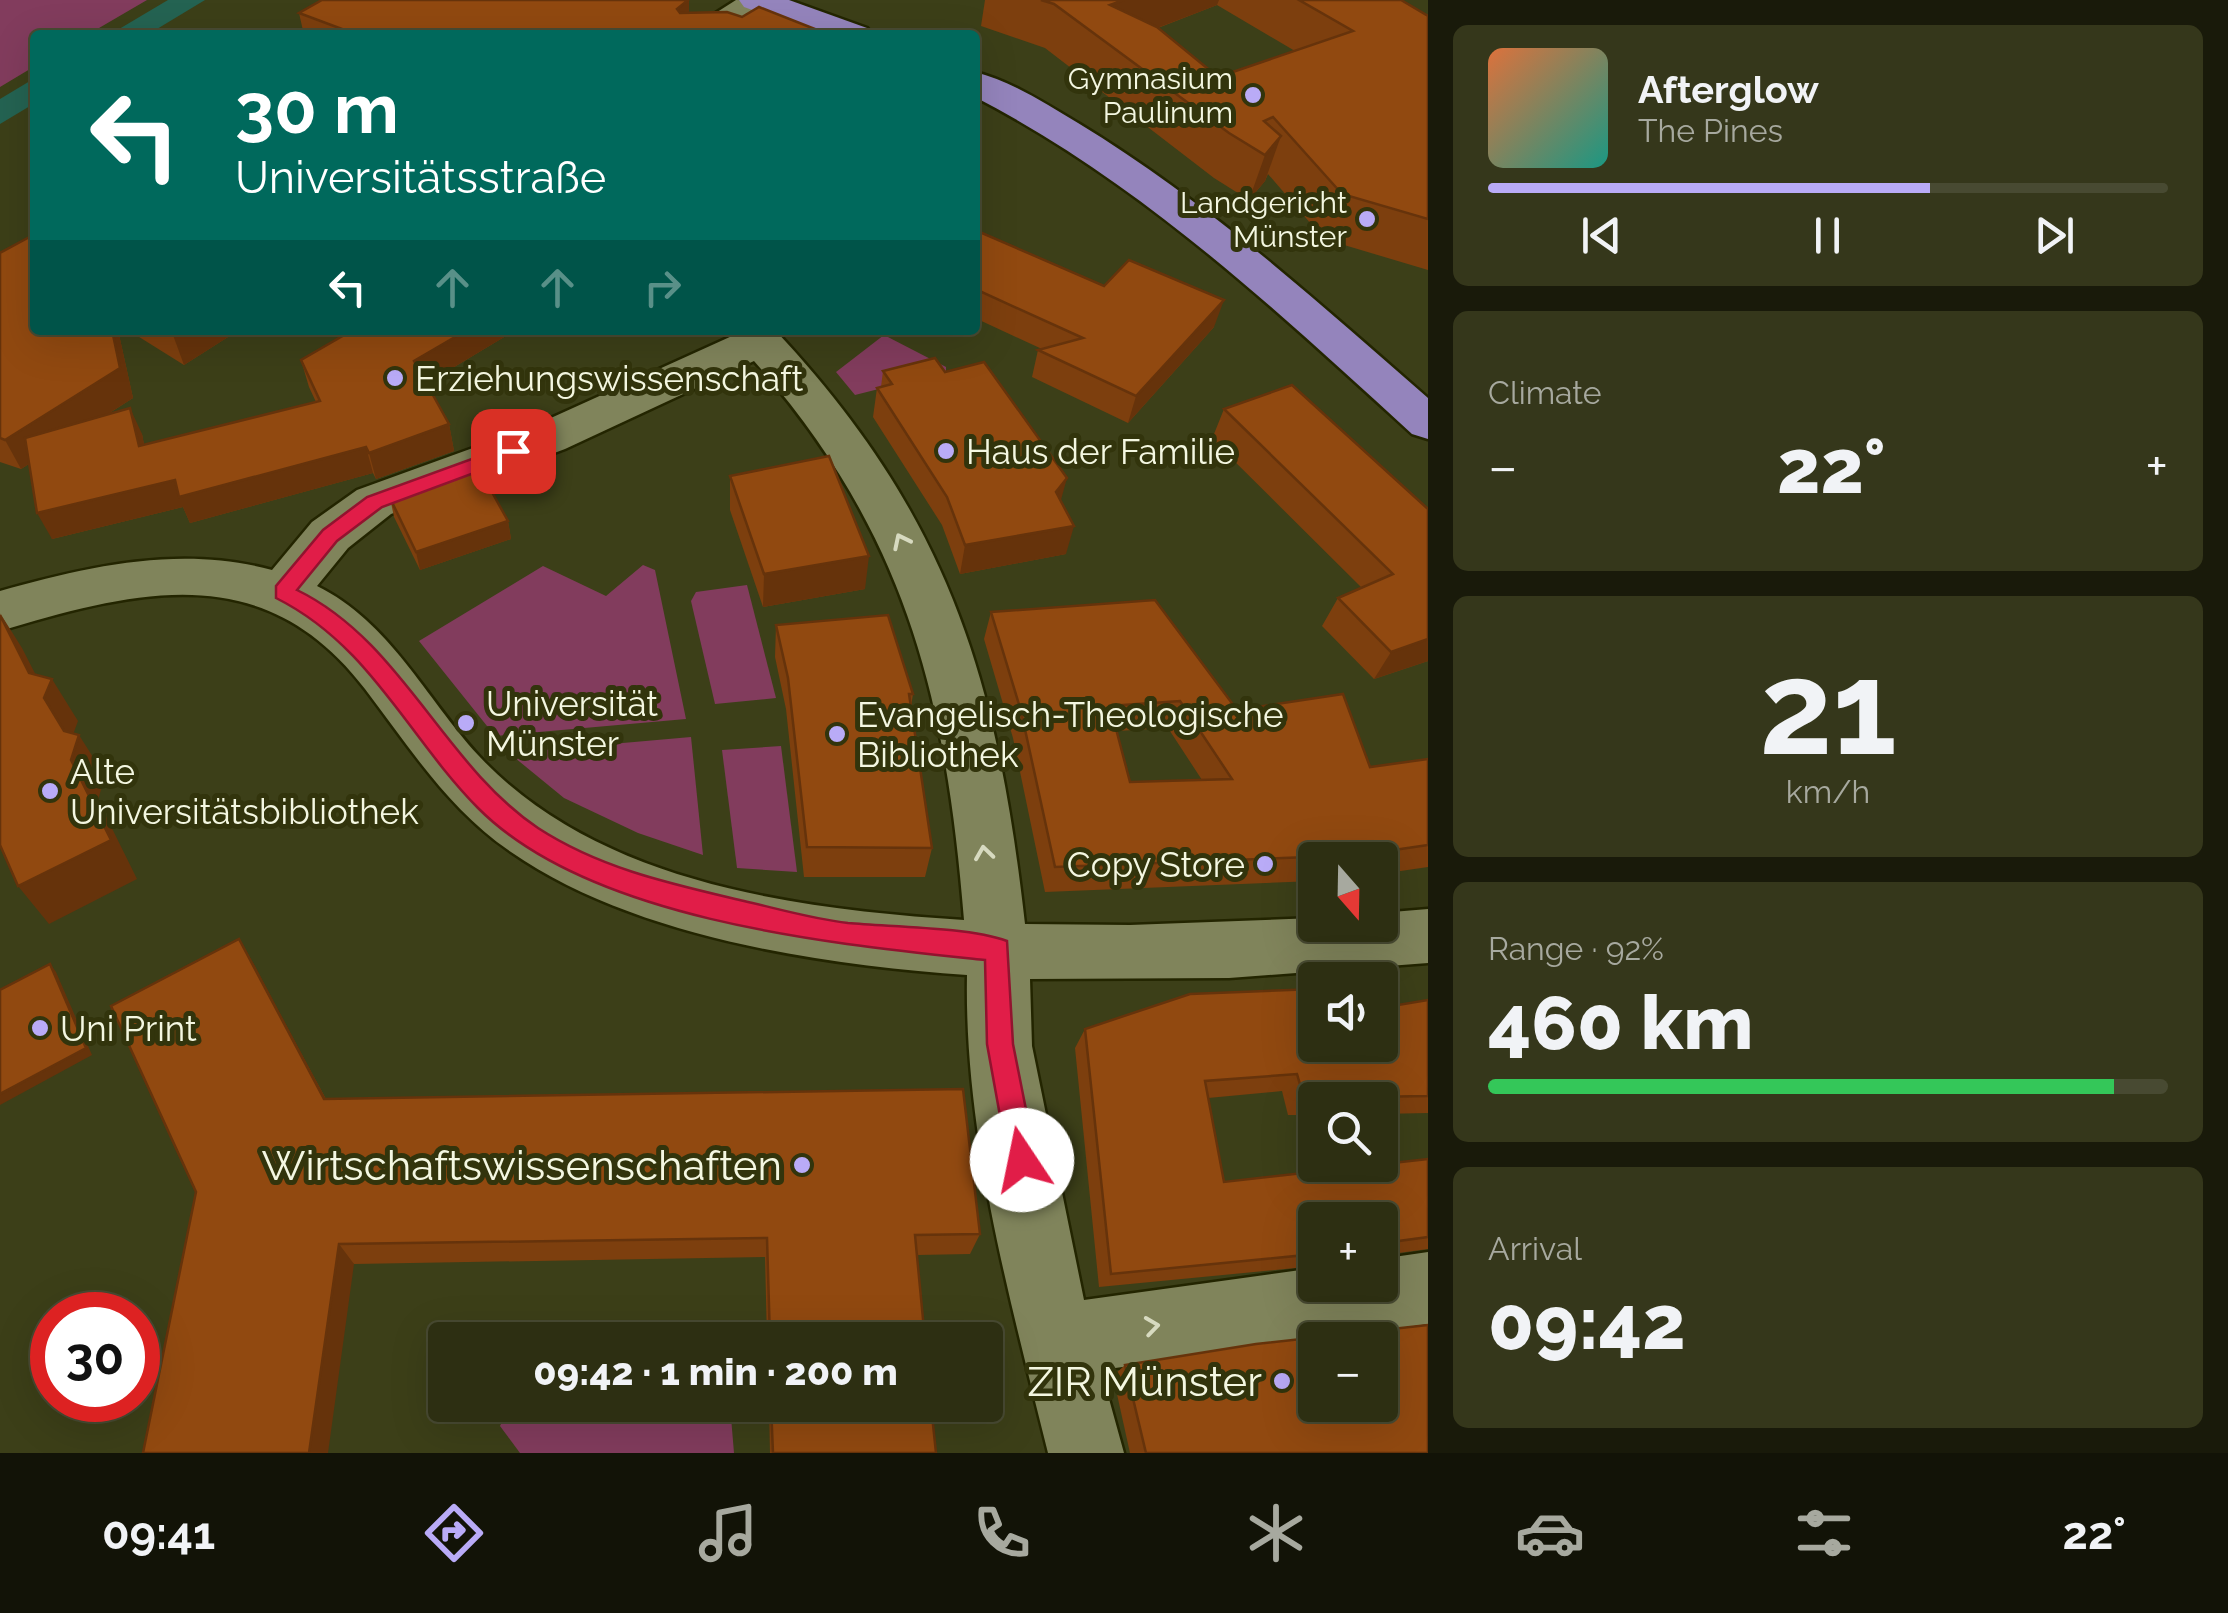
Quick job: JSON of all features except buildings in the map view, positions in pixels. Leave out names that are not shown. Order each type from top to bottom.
[{"type":"main road","points":[[757,0],[842,30]]},
{"type":"main road","points":[[980,85],[1102,150],[1266,280],[1428,423]]},
{"type":"street","points":[[707,30],[757,0]]},
{"type":"street","points":[[283,592],[330,536],[374,502],[548,438],[755,335],[851,451],[899,535],[934,612],[968,737],[998,950],[1000,1044],[1056,1340],[1086,1453]]},
{"type":"street","points":[[0,610],[104,584],[160,578],[195,577],[283,592],[318,609],[352,636],[487,802],[530,836],[636,887],[827,932],[1074,955],[1215,953],[1428,936]]},
{"type":"street","points":[[1056,1340],[1428,1288]]},
{"type":"shaded area","points":[[0,0],[147,0],[96,30],[30,30],[30,69],[0,87]]},
{"type":"shaded area","points":[[884,335],[946,367],[946,372],[855,395],[836,372]]},
{"type":"shaded area","points":[[643,565],[655,570],[686,719],[495,736],[419,641],[543,566],[606,596]]},
{"type":"shaded area","points":[[747,585],[776,698],[715,704],[691,601],[696,592]]},
{"type":"shaded area","points":[[691,737],[703,855],[638,833],[564,798],[509,753]]},
{"type":"shaded area","points":[[781,746],[797,872],[737,868],[722,750]]},
{"type":"shaded area","points":[[502,1422],[731,1422],[734,1453],[520,1453],[500,1426]]},
{"type":"water","points":[[168,0],[205,0],[155,30],[117,30]]},
{"type":"water","points":[[30,81],[30,106],[0,124],[0,99]]},
{"type":"place","name":"Gymnasium Paulinum","points":[[1253,95]]},
{"type":"place","name":"Landgericht Münster","points":[[1367,219]]},
{"type":"place","name":"Erziehungswissenschaft","points":[[395,378]]},
{"type":"place","name":"Haus der Familie","points":[[946,451]]},
{"type":"place","name":"Universität Münster","points":[[466,723]]},
{"type":"place","name":"Evangelisch-Theologische Bibliothek","points":[[837,734]]},
{"type":"place","name":"Alte Universitätsbibliothek","points":[[50,791]]},
{"type":"place","name":"Copy Store","points":[[1265,864]]},
{"type":"place","name":"Uni Print","points":[[40,1028]]},
{"type":"place","name":"Wirtschaftswissenschaften","points":[[802,1165]]},
{"type":"place","name":"ZIR Münster","points":[[1282,1381]]},
{"type":"route","points":[[513,451],[374,502],[330,536],[283,592],[318,609],[352,636],[442,752],[487,802],[530,836],[589,867],[636,887],[827,932],[998,950],[1000,1044],[1022,1160]]}]
